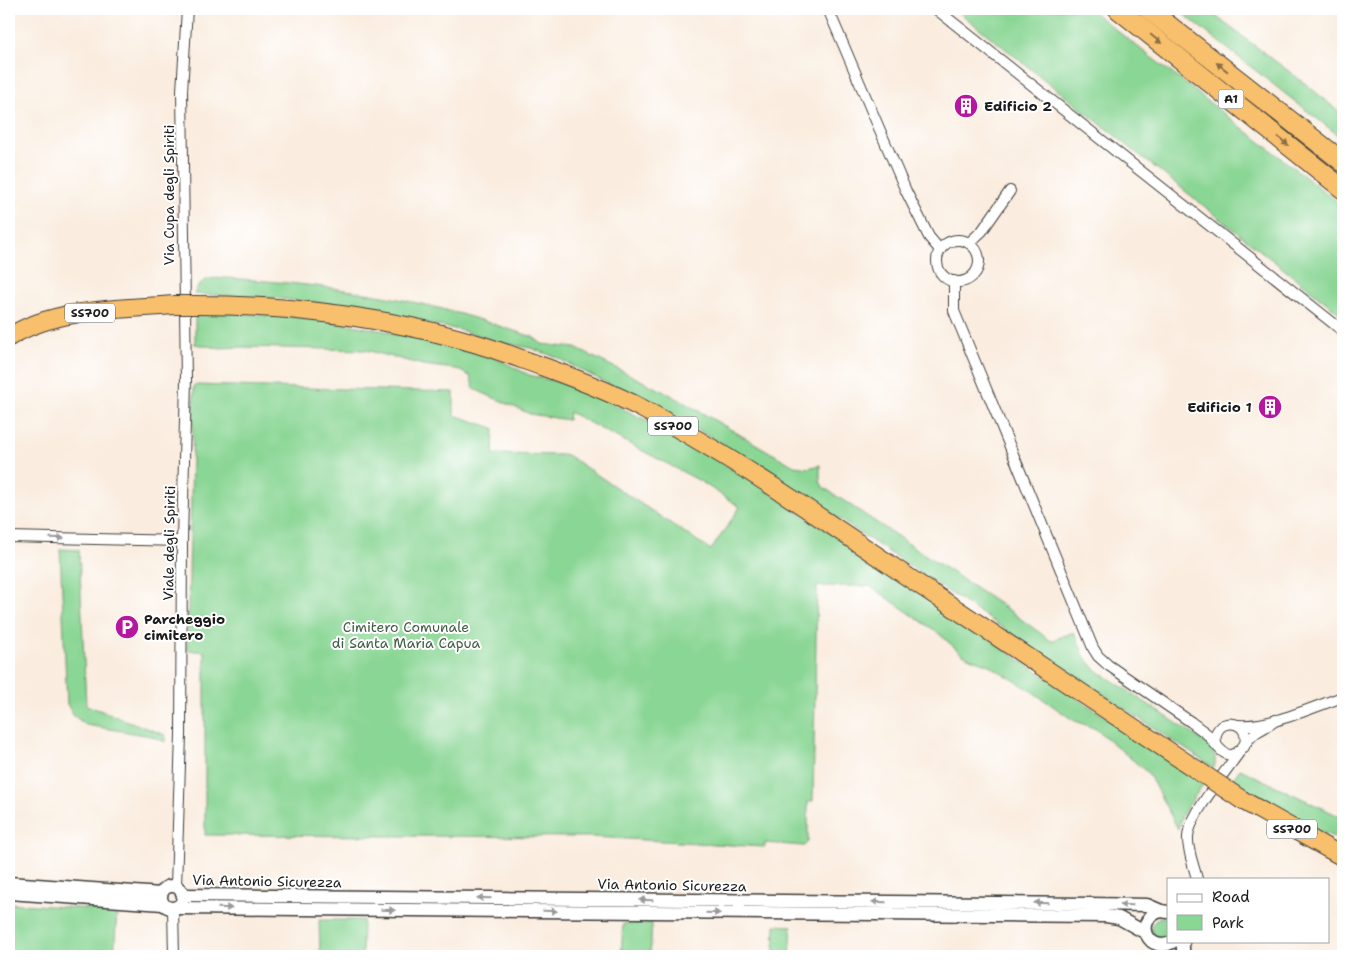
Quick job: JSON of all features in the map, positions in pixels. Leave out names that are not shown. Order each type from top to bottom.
[{"type":"highway","name":"A1","points":[[1118,9],[1343,189]]},
{"type":"highway","name":"A1","points":[[1148,9],[1343,162]]},
{"type":"highway","name":"SS700","points":[[9,337],[18,331],[59,318],[101,311],[175,305],[228,305],[304,310],[356,317],[474,343],[576,379],[640,408],[707,446],[788,496],[1242,800],[1343,857]]},
{"type":"street","name":"Via Cupa degli Spiriti","points":[[186,380],[182,91],[187,9]]},
{"type":"street","points":[[828,9],[906,191],[929,237],[940,250]]},
{"type":"street","points":[[936,9],[1343,331]]},
{"type":"street","points":[[969,243],[982,231],[1010,191]]},
{"type":"street","points":[[956,240],[969,243],[978,254],[977,268],[972,276],[967,279],[954,281],[947,279],[938,269],[937,262],[940,250],[956,240]]},
{"type":"street","points":[[954,281],[954,311],[1093,648],[1098,656],[1108,665],[1191,722],[1219,748],[1230,754],[1242,749]]},
{"type":"street","name":"Viale degli Spiriti","points":[[179,891],[182,541],[186,380]]},
{"type":"street","points":[[9,537],[182,541]]},
{"type":"street","points":[[1191,722],[1210,726],[1233,723],[1247,726],[1276,720],[1343,697]]},
{"type":"street","points":[[1198,878],[1188,844],[1189,830],[1198,812],[1251,736],[1276,720]]},
{"type":"street","points":[[1222,777],[1222,758],[1215,736],[1224,724]]},
{"type":"street","points":[[1238,725],[1246,736],[1242,749]]},
{"type":"street","points":[[9,884],[168,904]]},
{"type":"street","points":[[9,893],[168,904],[182,902],[179,891],[168,886],[168,904],[174,956]]},
{"type":"street","name":"Via Antonio Sicurezza","points":[[179,891],[1147,905],[1164,911]]},
{"type":"street","name":"Via Antonio Sicurezza","points":[[168,904],[1106,916],[1119,918],[1149,937]]},
{"type":"street","name":"Via Antonio Sicurezza","points":[[1149,937],[1145,927],[1150,916],[1164,911]]},
{"type":"street","points":[[1149,937],[1163,946],[1172,942]]},
{"type":"street","points":[[1149,937],[1160,956]]},
{"type":"street","points":[[1183,942],[1183,956]]},
{"type":"green space","points":[[955,9],[1089,9],[1343,206],[1343,316]]},
{"type":"green space","points":[[1177,9],[1206,9],[1307,85],[1343,115],[1343,139]]},
{"type":"green space","points":[[226,278],[313,286],[400,299],[457,313],[533,337],[542,344],[575,348],[671,395],[794,466],[808,468],[820,465],[820,481],[823,487],[1010,611],[1051,641],[1074,632],[1084,656],[1095,669],[1208,744],[1214,755],[1214,768],[771,474],[709,436],[556,357],[530,348],[503,343],[460,330],[334,305],[274,298],[194,294],[200,284],[206,280]]},
{"type":"green space","name":"Cimitero Comunale di Santa Maria Capua","points":[[195,313],[313,318],[449,344],[492,356],[529,375],[574,386],[595,395],[664,429],[751,480],[1204,783],[1182,815],[1178,829],[1148,773],[1096,729],[1073,720],[1027,688],[989,665],[961,653],[937,632],[870,586],[817,586],[813,801],[808,802],[808,842],[804,846],[765,843],[765,847],[593,837],[205,835],[205,652],[187,650],[194,385],[454,392],[454,415],[494,428],[493,454],[567,455],[711,550],[740,507],[700,481],[569,412],[568,420],[530,414],[474,389],[470,376],[456,369],[423,365],[366,350],[219,348],[195,344]]},
{"type":"green space","points":[[60,549],[79,550],[86,705],[165,735],[165,742],[151,736],[86,725],[73,715],[67,704]]},
{"type":"green space","points":[[1240,769],[1343,818],[1343,840],[1309,828],[1232,780]]},
{"type":"green space","points":[[9,903],[117,911],[114,956],[9,956]]},
{"type":"green space","points":[[1159,917],[1167,918],[1167,939],[1157,938],[1152,932],[1151,925]]},
{"type":"green space","points":[[319,920],[363,920],[362,956],[320,956]]},
{"type":"green space","points":[[652,923],[650,956],[621,956],[623,924]]},
{"type":"green space","points":[[775,925],[792,926],[790,956],[774,956]]},
{"type":"place","name":"Edificio 2","points":[[966,106]]},
{"type":"place","name":"Edificio 1","points":[[1270,407]]},
{"type":"place","name":"Parcheggio cimitero","points":[[127,627]]}]
